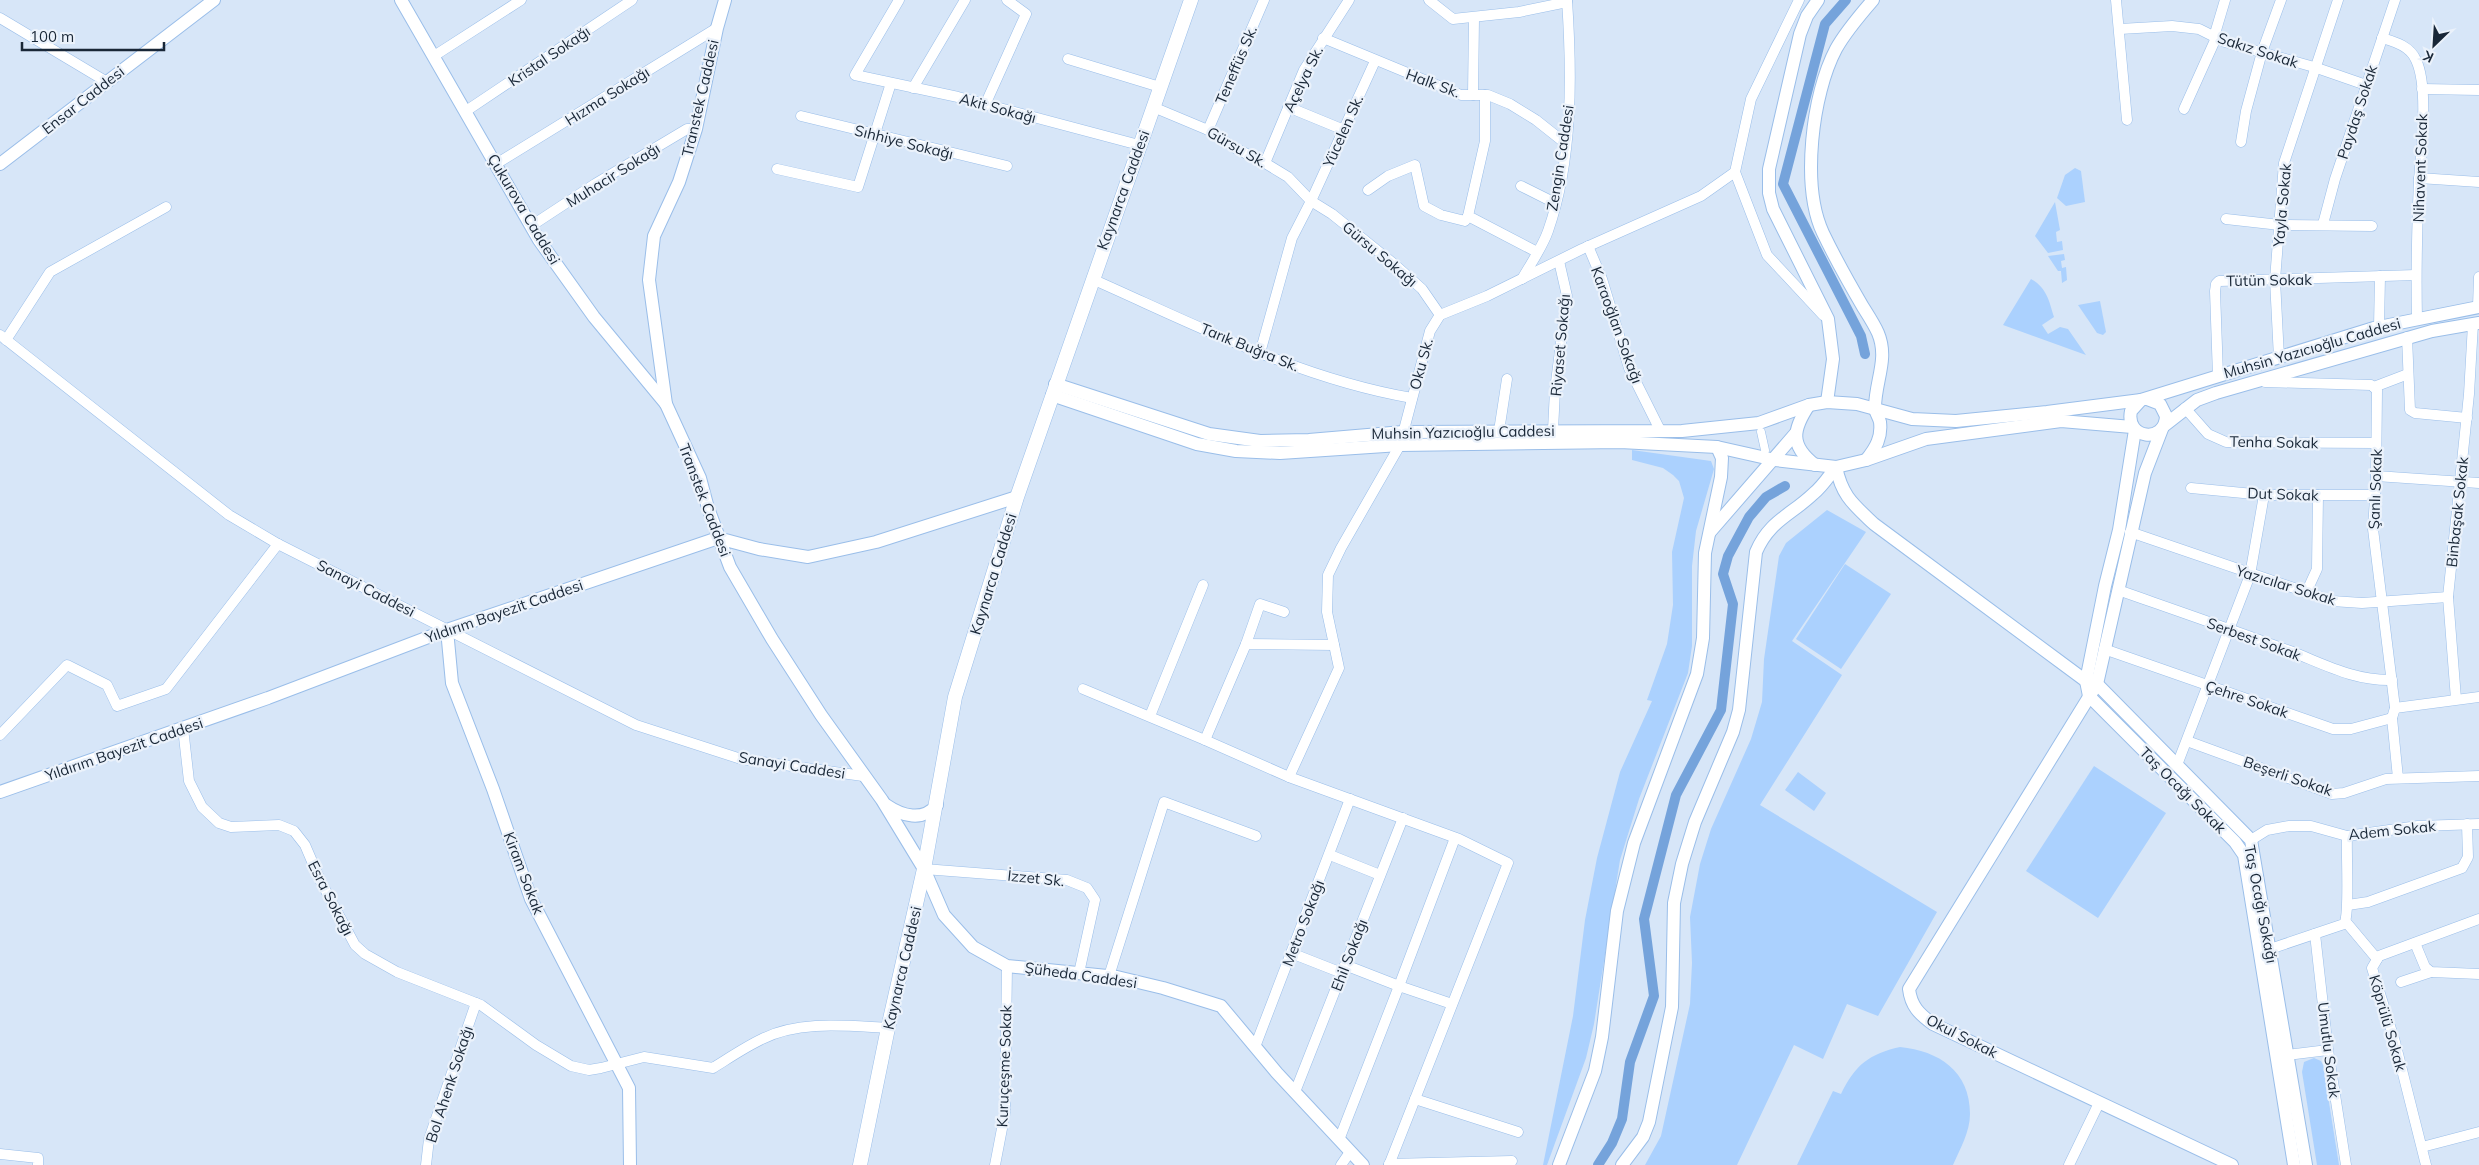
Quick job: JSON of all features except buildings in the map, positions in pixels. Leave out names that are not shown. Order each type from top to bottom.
[{"type":"main road","name":"Kaynarca Caddesi","points":[[860,1165],[888,1028],[924,869],[955,697],[1017,496],[1191,0]]},
{"type":"street","name":"Ensar Caddesi","points":[[0,164],[214,0]]},
{"type":"street","name":"Çukurova Caddesi","points":[[401,0],[539,240],[594,317],[666,404]]},
{"type":"street","points":[[434,56],[522,0]]},
{"type":"street","name":"Kristal Sokağı","points":[[466,111],[632,0]]},
{"type":"street","name":"Transtek Caddesi","points":[[725,0],[717,28],[696,129],[679,182],[654,236],[650,260],[650,290],[660,348],[666,404],[700,478],[718,538],[730,567],[772,639],[862,776],[882,800],[924,869]]},
{"type":"street","name":"Akit Sokağı","points":[[899,0],[855,75],[985,105],[1139,145]]},
{"type":"street","points":[[912,88],[965,0]]},
{"type":"street","points":[[985,105],[1026,14],[1007,0]]},
{"type":"street","name":"Teneffüs Sk.","points":[[1208,130],[1264,0]]},
{"type":"street","name":"Açelya Sk.","points":[[1265,163],[1304,70],[1349,0]]},
{"type":"street","points":[[1429,0],[1453,19],[1474,18],[1567,1]]},
{"type":"street","points":[[1799,0],[1751,99],[1735,172],[1767,255],[1828,319]]},
{"type":"street","points":[[1818,0],[1807,16],[1795,55],[1770,169],[1770,193],[1777,217],[1828,319],[1833,359],[1827,402]]},
{"type":"street","points":[[1866,460],[1876,447],[1879,437],[1880,421],[1875,409],[1884,359],[1878,333],[1823,232],[1814,204],[1812,176],[1817,116],[1828,66],[1844,36],[1873,0]]},
{"type":"street","points":[[2116,0],[2127,120]]},
{"type":"street","points":[[2184,109],[2215,38],[2226,0]]},
{"type":"street","points":[[2241,142],[2246,111],[2262,52],[2281,0]]},
{"type":"street","name":"Yayla Sokak","points":[[2279,358],[2275,280],[2284,163],[2338,0]]},
{"type":"street","name":"Paydaş Sokak","points":[[2322,224],[2395,0]]},
{"type":"street","name":"Zengin Caddesi","points":[[1522,278],[1547,232],[1555,203],[1565,143],[1570,97],[1567,1]]},
{"type":"street","points":[[0,18],[107,82]]},
{"type":"street","points":[[1473,95],[1474,18]]},
{"type":"street","name":"Sakız Sokak","points":[[2120,29],[2172,26],[2200,30],[2215,38],[2366,85]]},
{"type":"street","name":"Hızma Sokağı","points":[[496,164],[717,28]]},
{"type":"street","name":"Halk Sk.","points":[[1323,38],[1461,95],[1485,95],[1510,104],[1536,120],[1565,143]]},
{"type":"street","name":"Nihavent Sokak","points":[[2382,38],[2410,51],[2419,69],[2422,89],[2416,275],[2412,319]]},
{"type":"street","points":[[1068,59],[1160,87]]},
{"type":"street","name":"Yücelen Sk.","points":[[1260,353],[1292,238],[1312,201],[1375,61]]},
{"type":"street","points":[[776,169],[858,187],[891,84]]},
{"type":"street","points":[[2422,89],[2479,90]]},
{"type":"street","points":[[1368,190],[1388,176],[1416,165],[1424,206],[1441,215],[1464,221],[1468,216],[1485,141],[1485,95]]},
{"type":"street","name":"Gürsu Sk.","points":[[1153,107],[1208,130],[1235,148],[1265,163],[1288,177],[1312,201]]},
{"type":"street","points":[[1288,107],[1344,130]]},
{"type":"street","name":"Sıhhiye Sokağı","points":[[801,116],[1007,166]]},
{"type":"street","name":"Muhacir Sokağı","points":[[531,226],[595,184],[687,129],[696,129]]},
{"type":"street","points":[[1440,315],[1701,196],[1735,172]]},
{"type":"street","points":[[2419,178],[2479,182]]},
{"type":"street","points":[[1521,186],[1555,203]]},
{"type":"street","name":"Gürsu Sokağı","points":[[1312,201],[1332,214],[1394,264],[1422,289],[1440,315]]},
{"type":"street","points":[[3,338],[50,272],[166,207]]},
{"type":"street","points":[[1468,216],[1537,252]]},
{"type":"street","points":[[2226,219],[2280,225],[2372,226]]},
{"type":"street","name":"Karaoğlan Sokağı","points":[[1588,246],[1602,279],[1629,368],[1660,430]]},
{"type":"street","name":"Riyaset Sokağı","points":[[1553,430],[1555,390],[1568,296],[1559,260]]},
{"type":"street","name":"Tütün Sokak","points":[[2218,376],[2216,284],[2219,281],[2416,275]]},
{"type":"street","points":[[2379,327],[2380,276]]},
{"type":"street","points":[[2478,307],[2479,277]]},
{"type":"street","name":"Tarık Buğra Sk.","points":[[1092,279],[1260,353],[1372,391],[1412,398]]},
{"type":"street","name":"Muhsin Yazıcıoğlu Caddesi","points":[[1054,389],[1209,434],[1260,441],[1310,440],[1403,432],[1682,431],[1759,423],[1809,405],[1827,402],[1850,403],[1912,418],[1956,420],[2047,412],[2144,399],[2379,327],[2478,307]]},
{"type":"street","name":"Oku Sk.","points":[[1289,776],[1339,668],[1327,612],[1328,576],[1341,548],[1400,445],[1430,331],[1440,315]]},
{"type":"street","points":[[2412,319],[2407,337],[2410,410],[2415,413],[2467,418]]},
{"type":"street","name":"Muhsin Yazıcıoğlu Caddesi","points":[[2164,427],[2185,408],[2216,393],[2407,337],[2448,327],[2476,324]]},
{"type":"street","name":"Binbaşak Sokak","points":[[2456,699],[2448,597],[2476,324]]},
{"type":"street","name":"Sanayi Caddesi","points":[[3,338],[229,515],[278,544],[636,725],[741,759],[862,776]]},
{"type":"street","points":[[2258,382],[2374,387],[2408,374]]},
{"type":"street","points":[[1499,431],[1508,380]]},
{"type":"street","name":"Şanlı Sokak","points":[[2374,387],[2377,390],[2374,545],[2392,680],[2398,778]]},
{"type":"street","name":"Muhsin Yazıcıoğlu Caddesi","points":[[1054,389],[1197,444],[1236,451],[1280,453],[1400,445],[1620,442],[1717,447],[1775,460],[1836,467],[1866,460],[1926,439],[2061,421],[2134,428]]},
{"type":"street","points":[[2089,696],[2098,647],[2104,586],[2125,531],[2147,464],[2164,427],[2166,416],[2163,407],[2156,401],[2144,399],[2130,411],[2134,428],[2125,531],[2118,590],[2098,647]]},
{"type":"street","points":[[1809,405],[1796,427],[1795,434],[1801,452],[1814,465]]},
{"type":"street","name":"Tenha Sokak","points":[[2185,408],[2208,434],[2226,442],[2376,443]]},
{"type":"street","points":[[2134,428],[2147,436],[2158,433],[2164,427]]},
{"type":"street","points":[[1761,432],[1765,450]]},
{"type":"street","points":[[1708,534],[1775,460],[1795,434]]},
{"type":"street","points":[[1559,1165],[1595,1072],[1602,1037],[1617,911],[1634,843],[1697,674],[1703,638],[1704,570],[1708,534],[1721,477],[1722,458],[1717,447]]},
{"type":"street","points":[[1622,1165],[1642,1137],[1649,1122],[1672,1007],[1674,903],[1682,864],[1695,822],[1726,748],[1739,710],[1756,552],[1762,537],[1774,524],[1814,494],[1836,467]]},
{"type":"street","name":"Taş Ocağı Sokağı","points":[[1836,467],[1840,486],[1852,503],[1874,524],[2091,682],[2251,840],[2270,948],[2281,1056],[2306,1165]]},
{"type":"street","points":[[2376,476],[2479,483]]},
{"type":"street","name":"Dut Sokak","points":[[2191,488],[2264,495],[2375,495]]},
{"type":"street","points":[[2168,774],[2177,765],[2231,630],[2250,574],[2264,495]]},
{"type":"street","points":[[2306,593],[2317,568],[2318,495]]},
{"type":"street","points":[[718,538],[759,549],[808,557],[876,542],[1017,496]]},
{"type":"street","name":"Yazıcılar Sokak","points":[[2125,531],[2306,593],[2346,603],[2448,597]]},
{"type":"street","name":"Yıldırım Bayezit Caddesi","points":[[0,792],[268,698],[447,630],[718,538]]},
{"type":"street","points":[[0,735],[67,665],[107,685],[117,706],[166,689],[278,544]]},
{"type":"street","points":[[1150,716],[1203,585]]},
{"type":"street","points":[[2104,586],[2118,590]]},
{"type":"street","name":"Serbest Sokak","points":[[2118,590],[2231,630],[2350,676],[2371,680],[2392,680]]},
{"type":"street","points":[[1205,740],[1246,644],[1260,604],[1284,612]]},
{"type":"street","name":"Kiram Sokak","points":[[447,630],[452,683],[494,789],[531,899],[629,1088],[630,1165]]},
{"type":"street","points":[[1246,644],[1334,644]]},
{"type":"street","name":"Çehre Sokak","points":[[2098,647],[2333,729],[2351,729],[2394,713],[2456,699],[2479,697]]},
{"type":"street","points":[[1083,689],[1289,776],[1455,838],[1508,863],[1389,1164],[1512,1161]]},
{"type":"street","name":"Taş Ocağı Sokak","points":[[2089,696],[2235,842],[2244,855],[2281,1056],[2294,1165]]},
{"type":"street","name":"Okul Sokak","points":[[2089,696],[1909,989],[1910,1000],[1915,1009],[1933,1024],[2232,1165]]},
{"type":"street","name":"Esra Sokağı","points":[[183,728],[189,781],[202,807],[219,823],[231,827],[279,824],[294,831],[305,845],[320,880],[355,945],[365,954],[397,972],[476,1003],[503,1020],[536,1045],[571,1066],[589,1070],[644,1057],[713,1068],[764,1038],[795,1028],[838,1026],[888,1028]]},
{"type":"street","name":"Beşerli Sokak","points":[[2187,741],[2332,794],[2344,793],[2375,782],[2398,778],[2479,776]]},
{"type":"street","name":"Metro Sokağı","points":[[1255,1047],[1350,799]]},
{"type":"street","points":[[882,800],[896,811],[910,816],[925,814],[931,811],[937,804]]},
{"type":"street","points":[[1108,976],[1164,802],[1256,836]]},
{"type":"street","name":"Ehil Sokağı","points":[[1295,1092],[1402,818]]},
{"type":"street","points":[[2348,905],[2368,902],[2462,868],[2468,857],[2467,824]]},
{"type":"street","name":"Adem Sokak","points":[[2251,840],[2267,830],[2300,826],[2312,826],[2346,836],[2418,826],[2479,824]]},
{"type":"street","points":[[2346,836],[2348,905],[2346,922],[2377,959]]},
{"type":"street","points":[[1339,1140],[1455,838]]},
{"type":"street","points":[[1330,855],[1380,875]]},
{"type":"street","name":"Şüheda Caddesi","points":[[924,869],[944,914],[956,929],[983,954],[1008,966],[1108,976],[1162,988],[1221,1006],[1295,1092],[1363,1165]]},
{"type":"street","name":"İzzet Sk.","points":[[924,869],[1050,878],[1084,886],[1095,900],[1079,974]]},
{"type":"street","name":"Köprülü Sokak","points":[[2426,1165],[2391,1027],[2372,968],[2377,959],[2479,919]]},
{"type":"street","points":[[2270,948],[2339,927],[2346,922]]},
{"type":"street","name":"Umutlu Sokak","points":[[2315,934],[2328,1050],[2346,1165]]},
{"type":"street","points":[[2415,943],[2425,967],[2431,972]]},
{"type":"street","points":[[1291,953],[1452,1004]]},
{"type":"street","name":"Kuruçeşme Sokak","points":[[995,1165],[1005,1113],[1008,966]]},
{"type":"street","points":[[2401,982],[2431,972],[2479,974]]},
{"type":"street","name":"Bol Ahenk Sokağı","points":[[426,1165],[429,1139],[476,1003]]},
{"type":"street","points":[[2281,1056],[2328,1050]]},
{"type":"street","points":[[1415,1099],[1518,1132]]},
{"type":"street","points":[[2068,1165],[2099,1102]]},
{"type":"street","points":[[2422,1147],[2479,1132]]},
{"type":"street","points":[[1341,1165],[1350,1152]]},
{"type":"street","points":[[0,1154],[38,1158],[38,1165]]},
{"type":"shaded area","points":[[2075,168],[2081,171],[2085,202],[2066,206],[2057,198],[2065,175]]},
{"type":"shaded area","points":[[2055,202],[2060,230],[2056,232],[2057,242],[2062,241],[2063,250],[2048,253],[2035,236]]},
{"type":"shaded area","points":[[2064,254],[2065,260],[2061,261],[2062,268],[2066,267],[2067,280],[2062,283],[2061,271],[2058,271],[2048,256]]},
{"type":"shaded area","points":[[2031,279],[2041,286],[2051,306],[2054,317],[2042,325],[2048,334],[2060,327],[2068,329],[2086,355],[2003,325]]},
{"type":"shaded area","points":[[2100,301],[2106,332],[2103,335],[2097,333],[2078,305]]},
{"type":"shaded area","points":[[1632,450],[1711,461],[1714,469],[1696,531],[1692,566],[1692,646],[1688,673],[1639,799],[1620,860],[1594,1024],[1586,1058],[1547,1165],[1543,1165],[1573,1016],[1585,920],[1597,858],[1620,772],[1652,701],[1647,700],[1667,644],[1673,605],[1672,552],[1684,498],[1679,481],[1673,475],[1663,468],[1632,460]]},
{"type":"shaded area","points":[[1827,510],[1866,532],[1792,641],[1842,675],[1760,805],[1937,912],[1878,1016],[1847,1004],[1823,1059],[1794,1045],[1737,1165],[1645,1165],[1661,1136],[1690,1004],[1692,963],[1690,917],[1700,864],[1711,829],[1751,739],[1762,702],[1764,659],[1779,556],[1786,543]]},
{"type":"shaded area","points":[[1845,564],[1891,594],[1841,669],[1796,639]]},
{"type":"shaded area","points":[[2094,766],[2166,813],[2098,918],[2026,871]]},
{"type":"shaded area","points":[[1798,772],[1826,793],[1814,811],[1785,790]]},
{"type":"shaded area","points":[[1900,1047],[1927,1053],[1939,1059],[1950,1066],[1965,1086],[1969,1099],[1970,1121],[1953,1165],[1797,1165],[1833,1091],[1841,1094],[1852,1075],[1871,1057]]},
{"type":"shaded area","points":[[2314,1058],[2321,1061],[2323,1065],[2339,1165],[2317,1165],[2302,1072],[2304,1062]]},
{"type":"waterway","points":[[1846,0],[1825,24],[1783,184],[1861,336],[1865,354]]},
{"type":"waterway","points":[[1598,1165],[1612,1143],[1622,1119],[1630,1062],[1654,996],[1644,919],[1676,795],[1721,710],[1733,604],[1723,574],[1728,556],[1749,517],[1766,497],[1785,486]]}]
